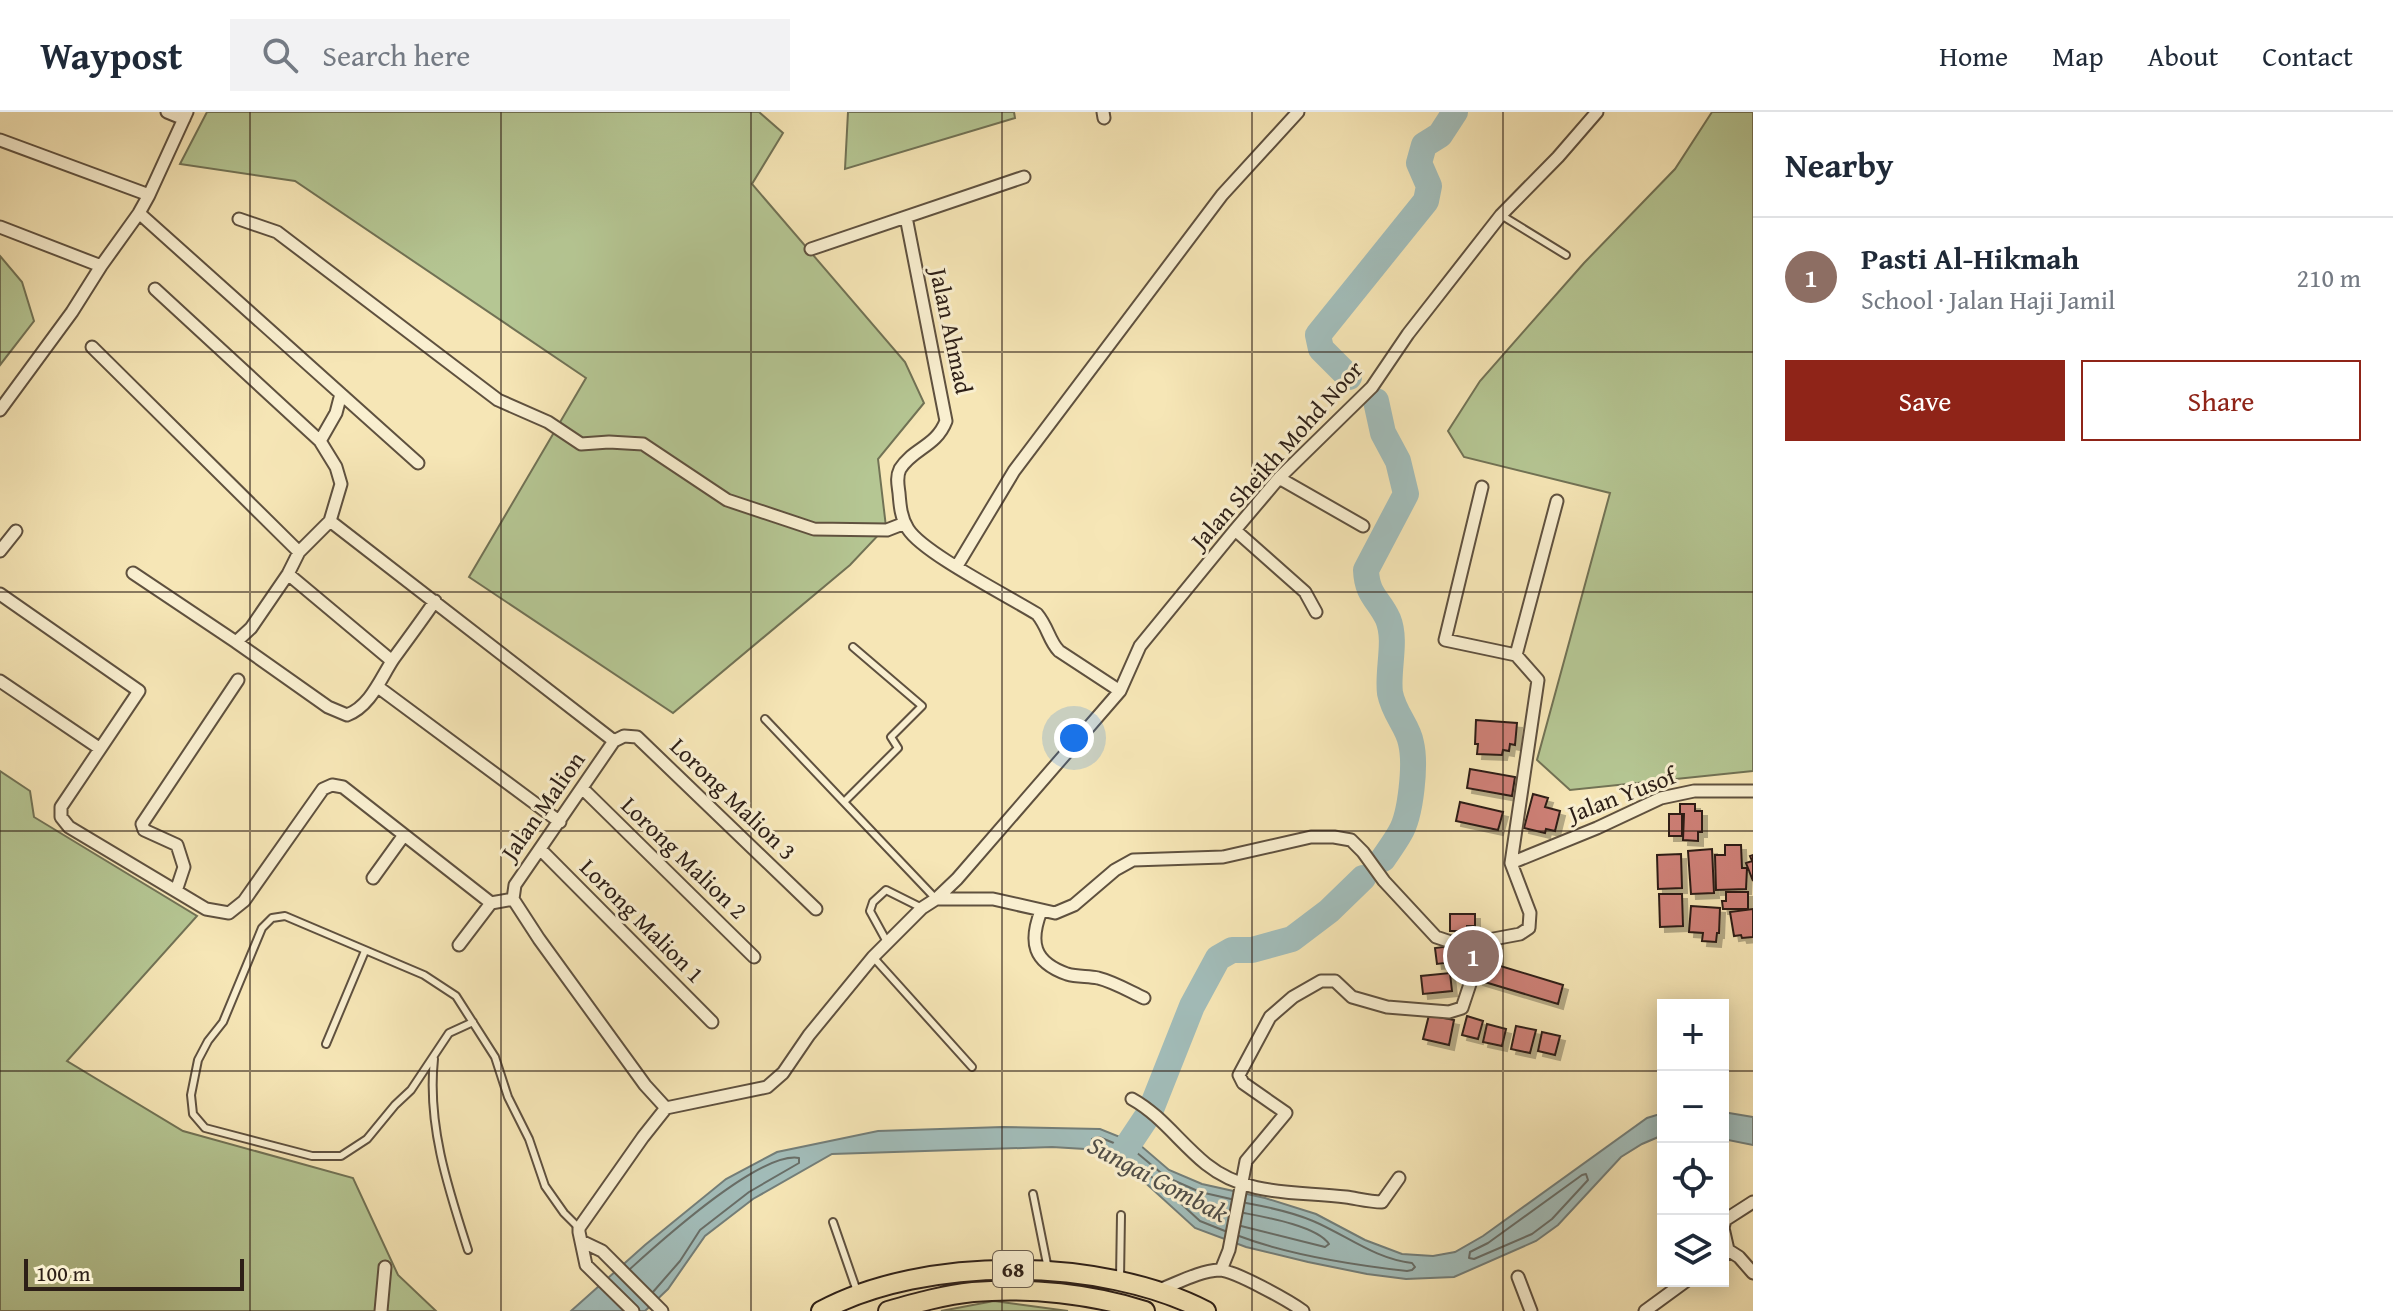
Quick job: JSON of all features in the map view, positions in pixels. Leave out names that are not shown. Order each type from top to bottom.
[{"type":"main road","name":"68","points":[[821,1311],[858,1295],[935,1274],[982,1270],[1048,1271],[1120,1280],[1159,1291],[1206,1311]]},
{"type":"main road","name":"68","points":[[888,1311],[973,1292],[1028,1291],[1116,1302],[1145,1311]]},
{"type":"street","points":[[0,410],[139,213],[186,115],[167,112]]},
{"type":"street","points":[[957,566],[1014,471],[1222,195],[1298,112]]},
{"type":"street","name":"Jalan Sheikh Mohd Noor","points":[[666,1108],[767,1087],[783,1073],[809,1035],[873,957],[922,908],[957,879],[1120,691],[1140,646],[1235,530],[1279,478],[1372,387],[1418,321],[1501,215],[1597,112]]},
{"type":"street","points":[[0,140],[149,195]]},
{"type":"street","points":[[811,249],[1024,177]]},
{"type":"street","points":[[139,213],[418,463]]},
{"type":"street","name":"Jalan Ahmad","points":[[905,523],[897,482],[900,469],[934,441],[946,421],[906,217]]},
{"type":"street","points":[[239,219],[277,232],[498,400],[548,422],[581,444],[643,444],[727,500],[814,529],[887,530],[905,523],[915,538],[1037,614],[1048,628],[1055,647],[1120,691]]},
{"type":"street","points":[[0,227],[101,266]]},
{"type":"street","points":[[155,289],[320,441],[336,467],[341,484],[330,521],[299,552],[288,574],[251,628],[236,642]]},
{"type":"street","points":[[92,347],[299,552]]},
{"type":"street","points":[[320,441],[336,413],[341,394]]},
{"type":"street","points":[[1279,478],[1363,526]]},
{"type":"street","points":[[936,899],[993,899],[1055,913],[1074,905],[1115,870],[1133,860],[1223,857],[1311,837],[1334,837],[1351,840],[1436,937],[1451,942],[1488,940],[1520,934],[1529,928],[1530,913],[1511,863],[1538,680],[1516,655],[1445,640],[1482,487]]},
{"type":"street","points":[[1516,655],[1557,501]]},
{"type":"street","points":[[330,521],[614,741]]},
{"type":"street","points":[[1235,530],[1305,592],[1316,612]]},
{"type":"street","points":[[0,551],[16,531]]},
{"type":"street","points":[[133,573],[328,707],[347,715],[354,712],[378,687],[392,661],[435,601]]},
{"type":"street","points":[[288,574],[392,661]]},
{"type":"street","points":[[0,594],[139,691],[61,807],[61,817],[69,827],[206,909],[229,913],[244,901],[323,789],[332,785],[343,787],[491,903]]},
{"type":"street","points":[[176,891],[184,867],[177,845],[144,830],[142,824],[238,680]]},
{"type":"street","points":[[0,681],[99,748]]},
{"type":"street","points":[[378,687],[560,822]]},
{"type":"street","name":"Lorong Malion 3","points":[[614,741],[624,736],[637,737],[816,909]]},
{"type":"street","name":"Jalan Malion","points":[[513,899],[515,885],[614,741]]},
{"type":"street","name":"Lorong Malion 2","points":[[583,789],[754,957]]},
{"type":"street","name":"Jalan Yusof","points":[[1511,863],[1661,798],[1694,791],[1753,791]]},
{"type":"street","points":[[373,878],[404,835]]},
{"type":"street","name":"Lorong Malion 1","points":[[541,850],[712,1022]]},
{"type":"street","points":[[459,945],[491,903],[513,899],[645,1085],[666,1108],[579,1228],[586,1265],[633,1311]]},
{"type":"street","points":[[1041,911],[1034,930],[1035,950],[1046,963],[1068,975],[1097,978],[1144,998]]},
{"type":"street","points":[[1221,1270],[1229,1250],[1246,1161],[1286,1113],[1243,1083],[1239,1075],[1270,1017],[1293,997],[1321,981],[1329,980],[1335,981],[1352,997],[1387,1007],[1449,1012],[1462,1008],[1472,978],[1488,952],[1488,940]]},
{"type":"street","points":[[1137,1101],[1209,1167],[1226,1178],[1257,1190],[1382,1202],[1399,1178]]},
{"type":"street","points":[[1729,1217],[1753,1202]]},
{"type":"street","points":[[581,1241],[602,1251],[662,1311]]},
{"type":"street","points":[[1729,1254],[1739,1257],[1753,1273]]},
{"type":"street","points":[[381,1311],[385,1267]]},
{"type":"street","points":[[1159,1291],[1221,1270],[1303,1311]]},
{"type":"street","points":[[1518,1277],[1531,1311]]},
{"type":"street","points":[[1645,1311],[1678,1287]]},
{"type":"lane","points":[[1501,215],[1566,255]]},
{"type":"lane","points":[[844,802],[898,748],[891,737],[922,706],[853,647]]},
{"type":"lane","points":[[765,719],[936,899]]},
{"type":"lane","points":[[887,942],[870,911],[873,902],[886,890],[922,908]]},
{"type":"lane","points":[[473,1022],[449,1033],[411,1090],[367,1139],[341,1156],[312,1156],[205,1128],[193,1114],[191,1095],[198,1060],[223,1022],[262,928],[272,918],[285,916],[424,975],[456,996],[473,1022],[495,1057],[545,1186],[579,1228]]},
{"type":"lane","points":[[326,1044],[365,951]]},
{"type":"lane","points":[[873,957],[972,1067]]},
{"type":"lane","points":[[434,1056],[431,1087],[436,1135],[468,1250]]},
{"type":"lane","points":[[1033,1194],[1048,1271]]},
{"type":"lane","points":[[1120,1280],[1121,1215]]},
{"type":"lane","points":[[833,1222],[858,1295]]},
{"type":"green space","points":[[207,112],[759,112],[783,133],[752,184],[905,362],[924,403],[878,459],[886,527],[850,565],[673,713],[469,577],[586,378],[295,181],[180,164]]},
{"type":"green space","points":[[848,112],[1014,112],[1015,118],[845,169]]},
{"type":"green space","points":[[1712,112],[1753,112],[1753,771],[1570,790],[1537,760],[1610,493],[1464,457],[1448,431],[1480,381],[1584,263],[1675,169]]},
{"type":"green space","points":[[0,256],[22,282],[34,321],[0,365]]},
{"type":"green space","points":[[0,771],[30,791],[34,817],[197,916],[67,1061],[183,1131],[353,1178],[398,1275],[436,1311],[0,1311]]},
{"type":"green space","points":[[994,1301],[1068,1311],[941,1311]]},
{"type":"water","points":[[1729,1113],[1753,1117],[1753,1145],[1729,1140]]},
{"type":"water","name":"Sungai Gombak","points":[[1657,1115],[1657,1138],[1621,1157],[1558,1225],[1536,1241],[1454,1277],[1406,1279],[1367,1274],[1246,1247],[1195,1228],[1139,1177],[1085,1149],[1052,1147],[832,1154],[753,1199],[705,1236],[668,1289],[645,1311],[571,1311],[726,1179],[777,1152],[878,1131],[1003,1127],[1100,1129],[1140,1145],[1169,1170],[1202,1184],[1265,1198],[1316,1214],[1365,1240],[1402,1254],[1433,1256],[1455,1252],[1483,1236],[1647,1118]]},
{"type":"building","points":[[1476,720],[1517,723],[1515,745],[1510,744],[1509,751],[1503,750],[1502,755],[1477,754]]},
{"type":"building","points":[[1470,769],[1515,777],[1512,796],[1467,788]]},
{"type":"building","points":[[1533,794],[1548,798],[1545,807],[1560,811],[1555,831],[1546,829],[1545,833],[1524,828]]},
{"type":"building","points":[[1460,802],[1503,812],[1498,830],[1456,821]]},
{"type":"building","points":[[1680,804],[1695,804],[1695,811],[1702,811],[1702,832],[1698,832],[1698,841],[1683,840],[1684,814],[1680,814]]},
{"type":"building","points":[[1669,814],[1682,814],[1682,836],[1669,836]]},
{"type":"building","points":[[1725,845],[1741,845],[1742,868],[1747,868],[1746,889],[1716,890],[1715,855],[1725,855]]},
{"type":"building","points":[[1712,849],[1714,893],[1691,894],[1688,851]]},
{"type":"building","points":[[1681,854],[1682,888],[1658,889],[1657,855]]},
{"type":"building","points":[[1753,855],[1753,881],[1746,863],[1752,861],[1750,856]]},
{"type":"building","points":[[1726,892],[1748,892],[1748,909],[1723,909]]},
{"type":"building","points":[[1659,894],[1682,894],[1683,926],[1660,927]]},
{"type":"building","points":[[1691,906],[1720,908],[1716,942],[1702,941],[1703,933],[1689,932]]},
{"type":"building","points":[[1753,909],[1753,937],[1734,936],[1730,912]]},
{"type":"building","points":[[1450,914],[1475,914],[1475,926],[1467,926],[1467,931],[1450,931]]},
{"type":"building","points":[[1475,943],[1477,959],[1437,964],[1435,948]]},
{"type":"building","points":[[1484,961],[1563,985],[1558,1004],[1478,980]]},
{"type":"building","points":[[1450,973],[1452,991],[1423,994],[1421,976]]},
{"type":"building","points":[[1429,1015],[1454,1020],[1449,1045],[1423,1039]]},
{"type":"building","points":[[1467,1016],[1483,1021],[1478,1039],[1462,1035]]},
{"type":"building","points":[[1487,1024],[1506,1029],[1502,1046],[1483,1042]]},
{"type":"building","points":[[1516,1026],[1536,1030],[1530,1053],[1511,1049]]},
{"type":"building","points":[[1542,1032],[1560,1036],[1555,1055],[1538,1051]]},
{"type":"waterway","points":[[1349,377],[1321,349],[1318,335],[1426,201],[1429,186],[1419,163],[1424,145],[1440,135],[1455,112]]},
{"type":"waterway","points":[[1376,401],[1383,433],[1398,461],[1406,494],[1366,570],[1371,592],[1385,612],[1391,628],[1390,693],[1409,737],[1413,763],[1412,789],[1404,825],[1383,859]]},
{"type":"waterway","points":[[1122,1154],[1150,1112],[1192,1006],[1218,958],[1232,950],[1252,950],[1292,939],[1329,911],[1363,878]]},
{"type":"place","name":"Pasti Al-Hikmah","points":[[1473,956]]}]
